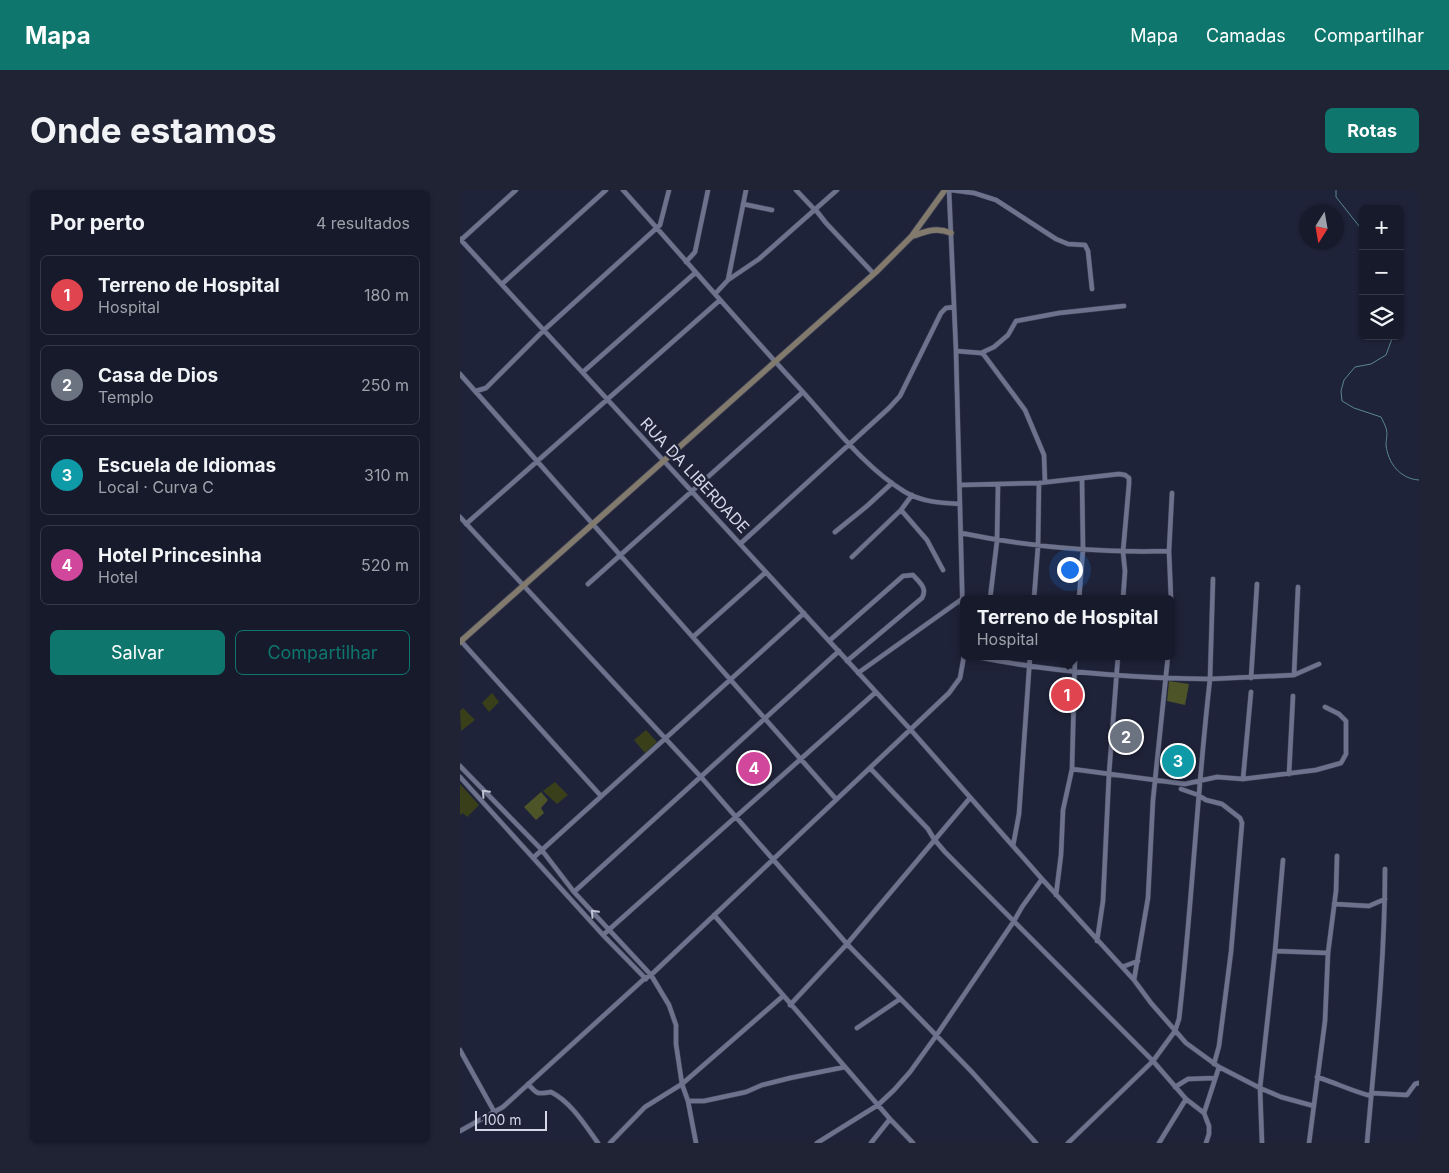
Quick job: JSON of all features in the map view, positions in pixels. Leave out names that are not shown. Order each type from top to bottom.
[{"type":"main road","points":[[460,641],[524,587],[874,274],[911,237],[945,190]]},
{"type":"main road","points":[[911,237],[934,229],[951,233]]},
{"type":"street","points":[[460,239],[516,190]]},
{"type":"street","points":[[502,284],[606,190]]},
{"type":"street","points":[[623,190],[774,362],[849,444],[892,483],[912,495],[938,503],[960,504]]},
{"type":"street","points":[[476,392],[486,388],[544,330],[657,228],[662,220],[669,190]]},
{"type":"street","points":[[686,262],[696,252],[708,190]]},
{"type":"street","points":[[728,280],[746,190]]},
{"type":"street","points":[[796,190],[874,274]]},
{"type":"street","points":[[715,294],[728,280],[759,259],[837,190]]},
{"type":"street","points":[[962,595],[950,190],[974,193],[996,200],[1056,239],[1068,244],[1084,244],[1088,251],[1092,289]]},
{"type":"street","points":[[744,204],[772,210]]},
{"type":"street","name":"RUA DA LIBERDADE","points":[[460,239],[876,692],[1056,896],[1134,980],[1151,1004],[1175,1031],[1199,1053],[1217,1066],[1281,1097],[1314,1106]]},
{"type":"street","points":[[582,372],[695,273]]},
{"type":"street","points":[[466,524],[720,300]]},
{"type":"street","points":[[740,544],[900,396],[941,313],[946,308],[954,306]]},
{"type":"street","points":[[956,351],[981,353],[994,347],[1008,335],[1016,321],[1058,313],[1124,306]]},
{"type":"street","points":[[981,353],[1025,410],[1044,454],[1034,595]]},
{"type":"street","points":[[460,374],[836,799]]},
{"type":"street","points":[[588,584],[803,392]]},
{"type":"street","points":[[960,485],[1042,483],[1119,474],[1125,475],[1129,478],[1123,552],[1125,572],[1123,595]]},
{"type":"street","points":[[1079,595],[1083,549],[1082,479]]},
{"type":"street","points":[[835,532],[868,506],[892,483]]},
{"type":"street","points":[[990,595],[997,541],[998,485]]},
{"type":"street","points":[[1170,595],[1168,551],[1172,493]]},
{"type":"street","points":[[852,557],[901,510],[912,495]]},
{"type":"street","points":[[901,510],[927,540],[943,570]]},
{"type":"street","points":[[460,517],[701,777],[774,858],[847,944],[1004,1106],[1036,1143]]},
{"type":"street","points":[[961,534],[1038,546],[1123,552],[1168,551]]},
{"type":"street","points":[[693,636],[766,572]]},
{"type":"street","points":[[830,642],[904,576],[913,575],[924,589],[925,594],[922,598],[847,661]]},
{"type":"street","points":[[1068,1143],[1153,1061],[1175,1031],[1179,1019],[1188,945],[1199,780],[1210,679],[1214,579]]},
{"type":"street","points":[[1251,678],[1257,584]]},
{"type":"street","points":[[1294,675],[1298,587]]},
{"type":"street","points":[[858,673],[960,601]]},
{"type":"street","points":[[533,858],[804,613]]},
{"type":"street","points":[[460,641],[601,796]]},
{"type":"street","points":[[574,892],[838,651]]},
{"type":"street","points":[[460,1132],[495,1112],[644,978],[651,976],[949,694],[957,684],[962,672],[964,660]]},
{"type":"street","points":[[998,660],[1029,666],[1074,671],[1166,678],[1210,679],[1294,675],[1319,664]]},
{"type":"street","points":[[1013,846],[1019,814],[1030,660]]},
{"type":"street","points":[[1056,896],[1061,855],[1063,810],[1072,769],[1075,660]]},
{"type":"street","points":[[1097,941],[1103,901],[1109,774],[1118,660]]},
{"type":"street","points":[[1134,980],[1148,898],[1150,835],[1168,660]]},
{"type":"street","points":[[604,935],[876,692]]},
{"type":"street","points":[[1243,779],[1251,692]]},
{"type":"street","points":[[1289,774],[1293,696]]},
{"type":"street","points":[[1072,769],[1185,784],[1216,777],[1243,779],[1316,770],[1340,763],[1346,754],[1346,721],[1339,714],[1325,708]]},
{"type":"street","points":[[460,766],[541,849],[574,892],[651,976],[669,1006],[676,1026],[676,1044],[682,1084],[688,1101],[696,1143]]},
{"type":"street","points":[[870,768],[928,829],[934,839],[1153,1061],[1186,1099],[1204,1114],[1209,1126],[1206,1143]]},
{"type":"street","points":[[460,777],[644,978]]},
{"type":"street","points":[[1181,788],[1206,800],[1222,804],[1240,818],[1242,823],[1231,952],[1220,1046],[1215,1078],[1204,1114]]},
{"type":"street","points":[[790,1005],[847,944],[970,798]]},
{"type":"street","points":[[1309,1143],[1325,1021],[1328,953],[1337,856]]},
{"type":"street","points":[[1262,1143],[1260,1088],[1275,951],[1282,860]]},
{"type":"street","points":[[1366,1143],[1379,1020],[1385,869]]},
{"type":"street","points":[[817,1143],[878,1105],[910,1072],[1042,879]]},
{"type":"street","points":[[1334,904],[1369,906],[1385,899]]},
{"type":"street","points":[[714,915],[790,1005],[913,1143]]},
{"type":"street","points":[[1275,951],[1328,953]]},
{"type":"street","points":[[1122,967],[1138,961]]},
{"type":"street","points":[[610,1143],[645,1107],[682,1084],[783,996]]},
{"type":"street","points":[[857,1028],[900,999]]},
{"type":"street","points":[[460,1050],[495,1112]]},
{"type":"street","points":[[688,1101],[704,1101],[746,1092],[780,1080],[845,1068]]},
{"type":"street","points":[[1317,1077],[1334,1082],[1351,1091],[1371,1094],[1407,1095],[1415,1084],[1419,1084]]},
{"type":"street","points":[[1175,1087],[1188,1079],[1215,1078]]},
{"type":"street","points":[[528,1084],[538,1094],[551,1092],[570,1107],[598,1143]]},
{"type":"street","points":[[1159,1143],[1186,1099]]},
{"type":"street","points":[[871,1143],[890,1119]]},
{"type":"green space","points":[[1169,681],[1189,684],[1185,705],[1167,701]]},
{"type":"green space","points":[[492,693],[499,702],[489,712],[482,703]]},
{"type":"green space","points":[[463,708],[475,720],[461,731],[460,711]]},
{"type":"green space","points":[[646,730],[657,742],[645,753],[634,740]]},
{"type":"green space","points":[[555,782],[568,795],[557,804],[543,791]]},
{"type":"green space","points":[[460,784],[479,805],[467,817],[463,813],[460,815]]},
{"type":"green space","points":[[541,792],[548,800],[541,808],[544,813],[536,820],[524,807]]},
{"type":"waterway","points":[[1336,190],[1336,197],[1359,226]]},
{"type":"waterway","points":[[1392,340],[1386,355],[1371,364],[1355,367],[1344,380],[1341,391],[1342,401],[1354,408],[1381,417],[1387,430],[1387,452],[1392,464],[1406,477],[1419,480]]},
{"type":"place","name":"Terreno de Hospital","points":[[1067,695]]},
{"type":"place","name":"Casa de Dios","points":[[1126,737]]},
{"type":"place","name":"Escuela de Idiomas","points":[[1178,761]]},
{"type":"place","name":"Hotel Princesinha","points":[[754,768]]}]
